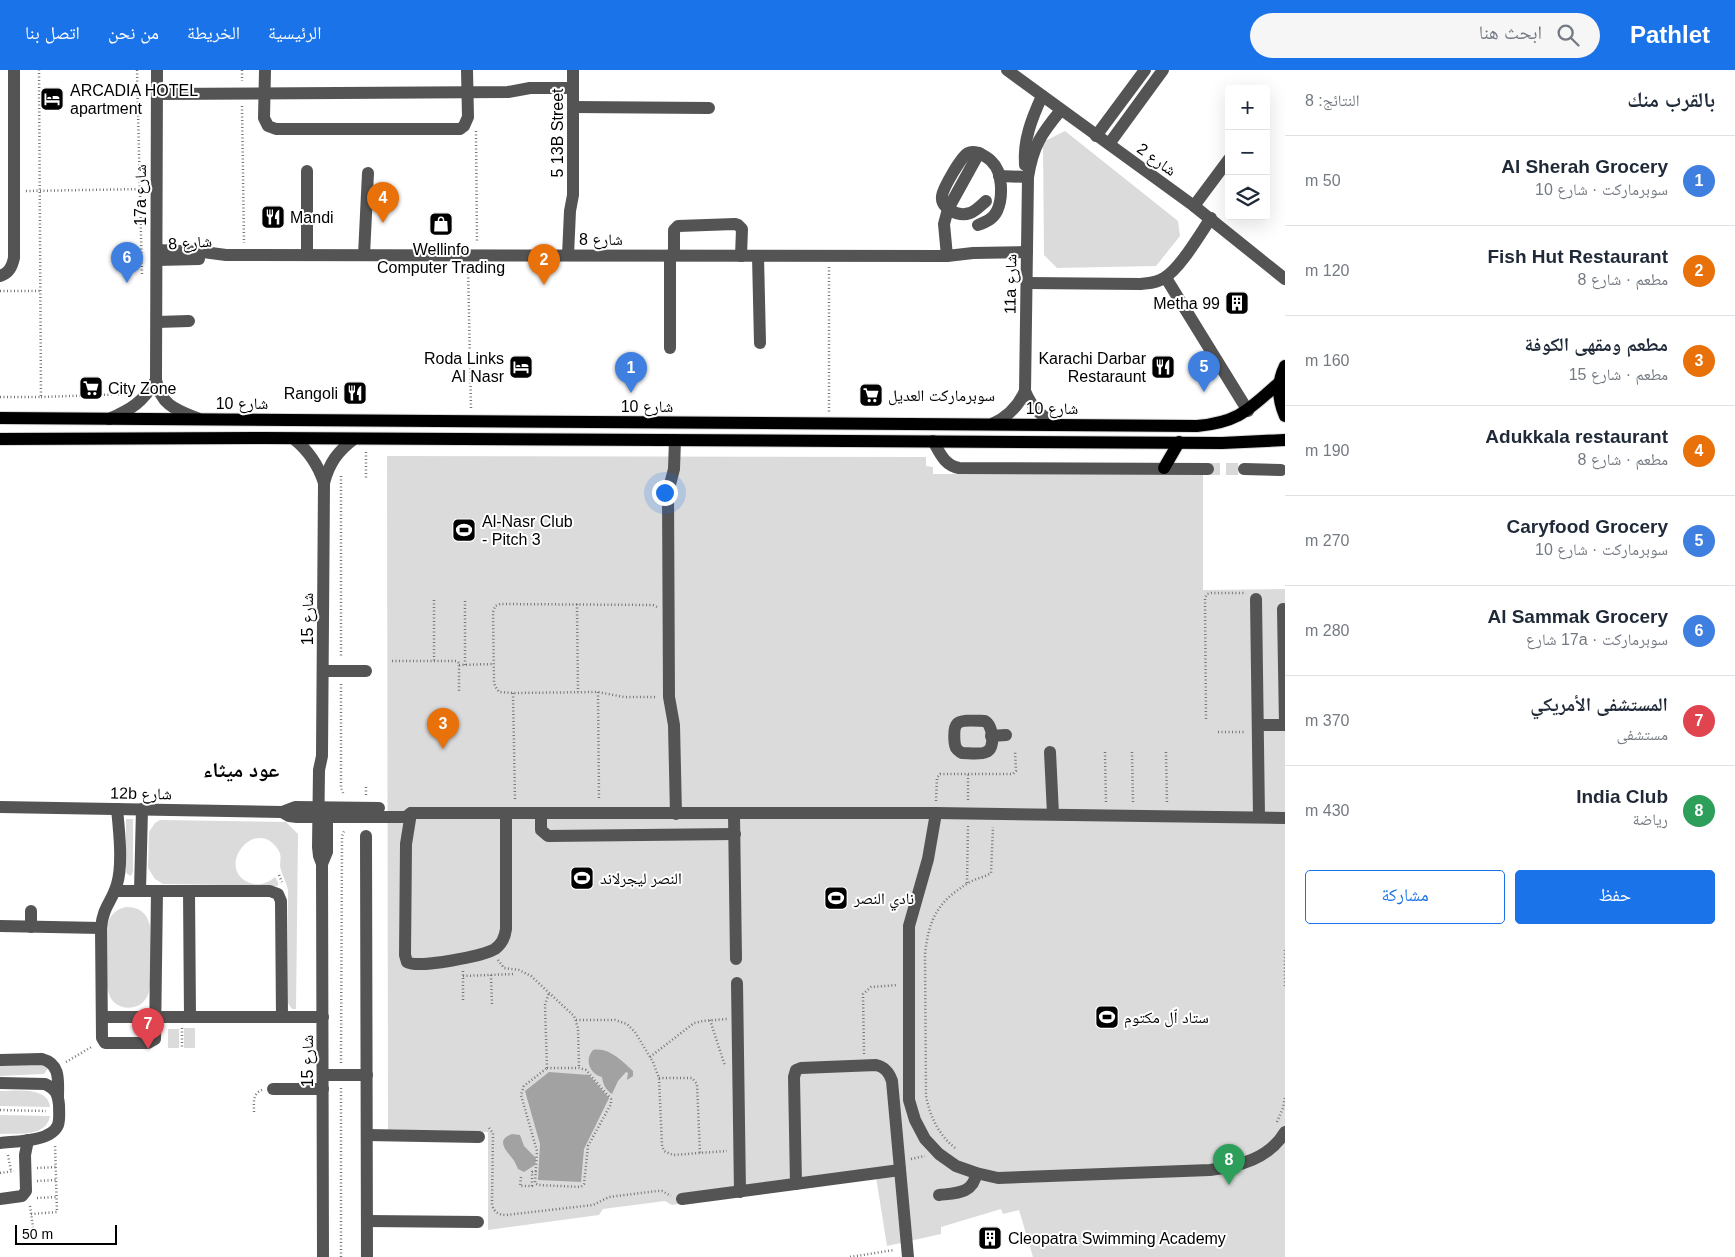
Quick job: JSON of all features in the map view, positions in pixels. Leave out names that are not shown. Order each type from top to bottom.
[{"type":"main road","points":[[1285,366],[1280,382],[1280,403],[1285,416]]},
{"type":"main road","name":"شارع 10","points":[[0,418],[1205,425],[1226,422],[1248,411],[1280,382]]},
{"type":"main road","name":"شارع 10","points":[[0,439],[294,439],[357,444],[674,440],[1179,442],[1285,440]]},
{"type":"main road","points":[[1164,468],[1179,442]]},
{"type":"street","points":[[0,276],[9,271],[13,265],[14,258],[14,70]]},
{"type":"street","name":"17a شارع","points":[[157,70],[156,380],[162,398],[168,404],[175,410],[199,419]]},
{"type":"street","points":[[265,70],[264,118],[272,129],[460,129],[464,126],[468,117],[467,70]]},
{"type":"street","name":"5 13B Street","points":[[572,255],[570,211],[573,195],[573,70]]},
{"type":"street","name":"شارع 2","points":[[1007,70],[1211,218],[1285,279]]},
{"type":"street","points":[[1096,136],[1144,70]]},
{"type":"street","points":[[1108,144],[1163,70]]},
{"type":"street","points":[[157,94],[508,92],[530,88],[573,97],[709,108]]},
{"type":"street","name":"11a شارع","points":[[1025,391],[1028,177],[1025,160],[1030,123],[1042,96]]},
{"type":"street","name":"11a شارع","points":[[1028,177],[1036,144],[1061,110]]},
{"type":"street","points":[[946,256],[944,224],[948,209],[979,153],[993,163],[999,176],[999,203],[996,211],[986,222],[978,225]]},
{"type":"street","points":[[1194,206],[1225,163]]},
{"type":"street","points":[[307,171],[307,255]]},
{"type":"street","points":[[364,255],[368,173]]},
{"type":"street","points":[[999,176],[1028,177]]},
{"type":"street","points":[[948,209],[957,213],[970,213],[986,201]]},
{"type":"street","points":[[1027,283],[1141,284],[1158,282],[1166,278],[1175,268],[1211,218]]},
{"type":"street","points":[[670,348],[674,230],[678,226],[735,224],[742,229],[742,256]]},
{"type":"street","name":"شارع 8","points":[[157,255],[203,252],[226,255],[946,256],[973,253],[1027,256]]},
{"type":"street","points":[[758,256],[760,343]]},
{"type":"street","points":[[1166,278],[1248,411]]},
{"type":"street","points":[[157,322],[189,321]]},
{"type":"street","points":[[108,419],[132,408],[147,394],[156,380]]},
{"type":"street","points":[[992,424],[1001,420],[1015,408],[1025,391]]},
{"type":"street","points":[[1025,391],[1034,408],[1050,421],[1059,424]]},
{"type":"street","name":"شارع 15","points":[[294,439],[311,454],[324,483]]},
{"type":"street","points":[[674,440],[674,469],[668,492],[669,697],[674,725],[676,814]]},
{"type":"street","points":[[933,441],[945,461],[959,468],[1208,469]]},
{"type":"street","name":"شارع 15","points":[[323,1257],[322,864],[327,852],[323,812],[327,770],[322,756],[324,483],[330,464],[337,454],[357,444]]},
{"type":"street","points":[[1244,469],[1281,470]]},
{"type":"street","points":[[1256,600],[1259,817]]},
{"type":"street","points":[[1258,728],[1285,725],[1284,609],[1269,609]]},
{"type":"street","points":[[323,671],[366,671]]},
{"type":"street","points":[[991,736],[1006,735]]},
{"type":"street","points":[[1050,752],[1053,814]]},
{"type":"street","name":"12b شارع","points":[[0,807],[282,812],[291,808],[323,812],[399,809],[411,813],[511,814],[936,812],[1285,818]]},
{"type":"street","points":[[116,809],[119,875],[115,891],[103,912],[101,928],[103,1041],[108,1043],[151,1043],[155,1039],[157,891]]},
{"type":"street","points":[[140,891],[142,809]]},
{"type":"street","points":[[936,812],[928,859],[909,926],[908,984],[910,1100],[915,1120],[925,1138],[939,1154],[956,1166],[998,1178],[1210,1170],[1231,1167],[1258,1158],[1280,1141],[1280,1129]]},
{"type":"street","points":[[411,813],[406,844],[405,959],[414,965],[440,963],[496,949],[505,936],[511,814]]},
{"type":"street","points":[[541,814],[541,830],[548,836],[734,834]]},
{"type":"street","points":[[734,814],[736,959]]},
{"type":"street","points":[[366,836],[368,1257]]},
{"type":"street","points":[[115,891],[270,891],[278,894],[281,901],[282,1016]]},
{"type":"street","points":[[186,1017],[189,891]]},
{"type":"street","points":[[30,911],[31,927]]},
{"type":"street","points":[[0,926],[101,928]]},
{"type":"street","points":[[736,983],[740,1192]]},
{"type":"street","points":[[102,1017],[323,1016]]},
{"type":"street","points":[[0,1060],[48,1060],[56,1068],[58,1074],[59,1112],[59,1120],[55,1130],[46,1136],[0,1143]]},
{"type":"street","points":[[796,1184],[794,1073],[796,1070],[801,1068],[864,1065],[881,1066],[890,1075],[908,1253]]},
{"type":"street","points":[[323,1075],[367,1075]]},
{"type":"street","points":[[0,1083],[46,1084],[56,1091],[58,1097]]},
{"type":"street","points":[[273,1088],[323,1089]]},
{"type":"street","points":[[367,1135],[482,1132]]},
{"type":"street","points":[[0,1199],[22,1196],[26,1191],[25,1155],[28,1140]]},
{"type":"street","points":[[682,1199],[796,1184],[900,1165]]},
{"type":"street","points":[[939,1195],[968,1190],[974,1183],[976,1173]]},
{"type":"street","points":[[368,1221],[478,1222]]},
{"type":"path","points":[[39,70],[41,397]]},
{"type":"path","points":[[137,70],[142,285]]},
{"type":"path","points":[[242,70],[244,255]]},
{"type":"path","points":[[471,421],[476,130]]},
{"type":"path","points":[[14,191],[157,189]]},
{"type":"path","points":[[828,256],[829,423]]},
{"type":"path","points":[[0,291],[41,291]]},
{"type":"path","points":[[0,398],[131,394]]},
{"type":"path","points":[[357,444],[366,450],[366,480]]},
{"type":"path","points":[[341,474],[341,788],[347,798]]},
{"type":"path","points":[[1206,719],[1206,596],[1211,593],[1251,593],[1255,595],[1256,600]]},
{"type":"path","points":[[434,600],[434,661]]},
{"type":"path","points":[[465,600],[465,665]]},
{"type":"path","points":[[659,612],[657,607],[653,605],[500,604],[495,606],[493,612],[494,682],[497,689],[503,693],[598,692],[624,697],[669,697]]},
{"type":"path","points":[[578,604],[578,692]]},
{"type":"path","points":[[392,661],[457,661],[459,665],[459,691]]},
{"type":"path","points":[[459,665],[494,664]]},
{"type":"path","points":[[598,692],[599,814]]},
{"type":"path","points":[[511,814],[513,693]]},
{"type":"path","points":[[1218,732],[1258,728]]},
{"type":"path","points":[[936,812],[936,781],[938,776],[942,774],[1012,774],[1016,771],[1015,751]]},
{"type":"path","points":[[1105,752],[1106,815]]},
{"type":"path","points":[[1132,752],[1134,815]]},
{"type":"path","points":[[1166,752],[1167,816]]},
{"type":"path","points":[[967,884],[968,774]]},
{"type":"path","points":[[958,1150],[944,1138],[932,1118],[928,1102],[925,954],[932,919],[944,901],[976,878],[989,875],[992,870],[993,813]]},
{"type":"path","points":[[341,1257],[342,836],[349,826]]},
{"type":"path","points":[[496,949],[498,962],[502,967],[527,973],[576,1020],[579,1068]]},
{"type":"path","points":[[1285,950],[1285,987]]},
{"type":"path","points":[[463,958],[463,1000]]},
{"type":"path","points":[[463,976],[513,974]]},
{"type":"path","points":[[491,975],[492,1005]]},
{"type":"path","points":[[864,1065],[863,994],[865,991],[871,987],[926,983]]},
{"type":"path","points":[[547,1068],[545,1006],[549,993]]},
{"type":"path","points":[[182,1049],[186,1017]]},
{"type":"path","points":[[650,1057],[690,1025],[710,1020],[737,1019]]},
{"type":"path","points":[[576,1020],[615,1020],[627,1024],[636,1032],[659,1078],[662,1149],[669,1155],[740,1150]]},
{"type":"path","points":[[710,1020],[721,1050],[723,1063],[730,1068],[738,1069]]},
{"type":"path","points":[[56,1068],[103,1041]]},
{"type":"path","points":[[547,1068],[579,1068],[591,1073],[610,1096],[612,1102],[586,1151],[583,1186],[538,1185],[536,1183],[538,1158],[536,1145],[521,1095],[524,1086],[547,1068]]},
{"type":"path","points":[[659,1078],[692,1078],[697,1084],[700,1153]]},
{"type":"path","points":[[254,1112],[255,1095],[263,1090],[273,1088]]},
{"type":"path","points":[[1280,1129],[1285,1097]]},
{"type":"path","points":[[0,1110],[59,1112]]},
{"type":"path","points":[[31,1214],[57,1212],[55,1130]]},
{"type":"path","points":[[482,1132],[491,1130],[493,1133],[492,1205],[493,1209],[499,1214],[506,1215],[593,1205],[609,1197],[657,1191],[662,1191],[682,1199]]},
{"type":"path","points":[[900,1165],[939,1154]]},
{"type":"path","points":[[0,1156],[9,1155],[12,1179]]},
{"type":"path","points":[[521,1177],[520,1186],[532,1186],[532,1172],[537,1170]]},
{"type":"path","points":[[27,1181],[56,1180]]},
{"type":"path","points":[[34,1234],[28,1198],[56,1197]]},
{"type":"path","points":[[850,1257],[908,1253]]},
{"type":"shaded area","points":[[1065,131],[1178,221],[1180,236],[1156,266],[1057,268],[1044,255],[1043,142]]},
{"type":"shaded area","name":"نادي النصر","points":[[387,456],[926,457],[926,466],[933,467],[933,474],[1203,473],[1203,590],[1285,589],[1285,1257],[1033,1257],[1019,1210],[1003,1214],[1001,1209],[941,1227],[941,1234],[887,1246],[876,1177],[672,1205],[665,1201],[603,1209],[599,1215],[488,1230],[488,1132],[388,1134]]},
{"type":"shaded area","points":[[126,819],[133,819],[133,872],[131,876],[126,872]]},
{"type":"shaded area","points":[[160,820],[286,822],[298,834],[296,1009],[292,1009],[288,1003],[288,891],[280,867],[280,854],[277,848],[268,840],[258,838],[249,841],[241,848],[237,857],[236,867],[240,876],[250,883],[263,883],[275,877],[278,886],[163,884],[155,879],[148,868],[149,832],[155,823]]},
{"type":"shaded area","points":[[126,907],[135,908],[145,914],[150,926],[151,969],[149,992],[141,1004],[130,1008],[119,1005],[110,998],[107,988],[106,971],[107,925],[114,913]]},
{"type":"shaded area","points":[[184,1028],[195,1028],[195,1048],[184,1048]]},
{"type":"shaded area","points":[[168,1029],[179,1029],[179,1048],[168,1048]]},
{"type":"shaded area","points":[[593,1050],[610,1053],[633,1071],[633,1076],[627,1080],[628,1073],[626,1072],[618,1081],[612,1094],[605,1087],[602,1077],[594,1073],[590,1066],[589,1058]]},
{"type":"shaded area","points":[[41,1063],[48,1068],[43,1074],[0,1076],[0,1065]]},
{"type":"shaded area","points":[[549,1072],[589,1075],[609,1098],[584,1149],[581,1182],[538,1180],[540,1144],[525,1091]]},
{"type":"shaded area","points":[[0,1091],[30,1091],[38,1093],[48,1100],[50,1107],[0,1106]]},
{"type":"shaded area","points":[[0,1115],[50,1116],[43,1128],[37,1131],[22,1134],[0,1134]]},
{"type":"shaded area","points":[[512,1134],[520,1135],[524,1146],[536,1158],[535,1165],[524,1172],[518,1169],[503,1145],[504,1139]]},
{"type":"tunnel","points":[[1208,469],[1244,469]]},
{"type":"tunnel","points":[[736,959],[737,983]]},
{"type":"place","name":"ARCADIA HOTEL apartment","points":[[52,99]]},
{"type":"place","name":"Mandi","points":[[273,217]]},
{"type":"place","name":"Adukkala restaurant","points":[[383,223]]},
{"type":"place","name":"Wellinfo Computer Trading","points":[[441,224]]},
{"type":"place","name":"Al Sammak Grocery","points":[[127,283]]},
{"type":"place","name":"Fish Hut Restaurant","points":[[544,285]]},
{"type":"place","name":"Metha 99","points":[[1237,303]]},
{"type":"place","name":"Roda Links Al Nasr","points":[[521,367]]},
{"type":"place","name":"Karachi Darbar Restaraunt","points":[[1163,367]]},
{"type":"place","name":"City Zone","points":[[91,388]]},
{"type":"place","name":"Caryfood Grocery","points":[[1204,392]]},
{"type":"place","name":"Rangoli","points":[[355,393]]},
{"type":"place","name":"Al Sherah Grocery","points":[[631,393]]},
{"type":"place","name":"سوبرماركت العديل","points":[[871,395]]},
{"type":"place","name":"Al-Nasr Club - Pitch 3","points":[[464,530]]},
{"type":"place","name":"مطعم ومقهى الكوفة","points":[[443,749]]},
{"type":"place","name":"النصر ليجرلاند","points":[[582,878]]},
{"type":"place","name":"نادي النصر","points":[[836,898]]},
{"type":"place","name":"ستاد اّل مكتوم","points":[[1107,1017]]},
{"type":"place","name":"المستشفى الأمريكي","points":[[148,1049]]},
{"type":"place","name":"India Club","points":[[1229,1185]]},
{"type":"place","name":"Cleopatra Swimming Academy","points":[[990,1238]]},
{"type":"district","name":"عود ميثاء","points":[[241,770]]}]
